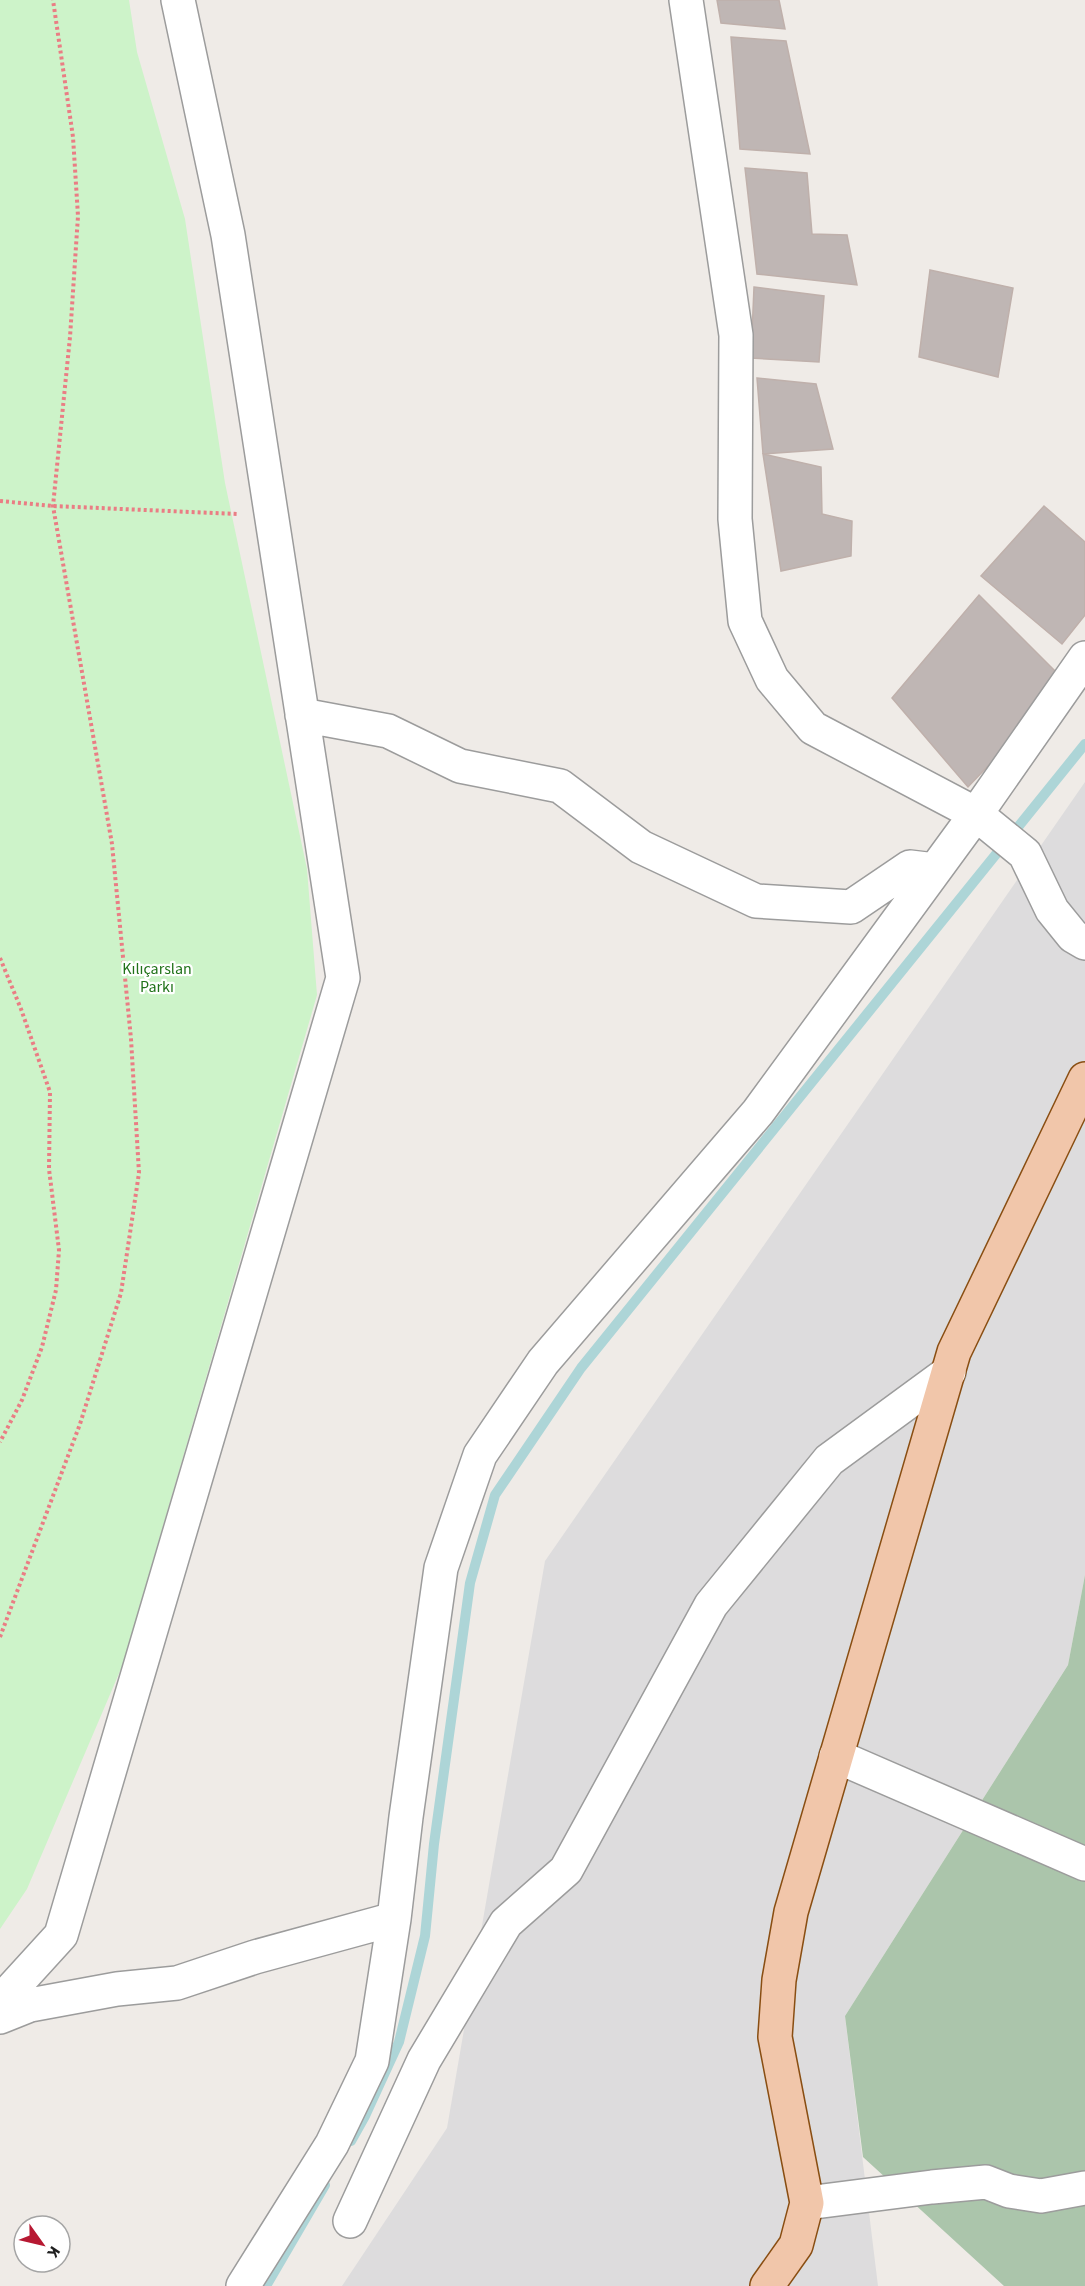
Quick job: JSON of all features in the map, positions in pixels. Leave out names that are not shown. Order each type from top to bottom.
[{"type":"main road","points":[[767,2286],[796,2245],[807,2203],[775,2037],[779,1980],[791,1912],[954,1352],[1085,1079]]},
{"type":"street","points":[[0,2002],[61,1935],[343,978],[228,235],[178,0]]},
{"type":"street","points":[[686,0],[736,335],[735,519],[745,621],[772,679],[813,728],[976,814],[1025,854],[1052,910],[1073,936],[1085,943]]},
{"type":"street","points":[[243,2286],[332,2144],[372,2061],[394,1919],[441,1568],[480,1455],[543,1362],[758,1112],[976,814],[1085,657]]},
{"type":"street","points":[[302,715],[387,731],[460,766],[560,786],[641,847],[756,901],[851,907],[910,867],[935,870]]},
{"type":"street","points":[[350,2221],[424,2060],[507,1923],[566,1870],[711,1605],[829,1460],[949,1372]]},
{"type":"street","points":[[836,1756],[1085,1864]]},
{"type":"street","points":[[0,2017],[40,2003],[117,1989],[177,1983],[255,1957],[394,1919]]},
{"type":"street","points":[[807,2203],[986,2182],[1009,2191],[1041,2196],[1085,2188]]},
{"type":"path","points":[[0,1636],[80,1424],[121,1293],[139,1173],[131,1039],[112,844],[53,506],[70,337],[78,216],[73,137],[53,0]]},
{"type":"path","points":[[0,501],[53,506],[219,514],[271,513]]},
{"type":"path","points":[[0,958],[21,1009],[50,1092],[49,1169],[59,1250],[56,1290],[42,1347],[22,1400],[0,1442]]},
{"type":"shaded area","points":[[1085,782],[1085,1575],[1068,1665],[845,2016],[878,2286],[342,2286],[447,2128],[545,1561]]},
{"type":"green space","name":"Kılıçarslan Parkı","points":[[0,0],[129,0],[137,52],[185,219],[225,483],[307,869],[317,995],[123,1664],[27,1889],[0,1929]]},
{"type":"green space","points":[[1085,1575],[1085,2286],[1004,2286],[863,2157],[845,2016],[1068,1665]]},
{"type":"building","points":[[717,0],[779,0],[785,29],[721,23]]},
{"type":"building","points":[[731,37],[786,41],[810,154],[740,149]]},
{"type":"building","points":[[745,168],[807,173],[812,234],[847,235],[857,285],[757,274]]},
{"type":"building","points":[[930,270],[1013,288],[998,377],[919,357]]},
{"type":"building","points":[[754,287],[824,296],[819,362],[751,358]]},
{"type":"building","points":[[757,378],[816,384],[833,449],[763,454]]},
{"type":"building","points":[[763,454],[821,467],[822,514],[852,521],[851,556],[781,571]]},
{"type":"building","points":[[1044,506],[1085,542],[1085,615],[1062,644],[981,576]]},
{"type":"building","points":[[979,595],[1067,683],[968,787],[892,698]]},
{"type":"waterway","points":[[351,2141],[399,2042],[425,1936],[434,1844],[470,1583],[495,1495],[581,1368],[1085,744]]},
{"type":"waterway","points":[[266,2286],[325,2185]]}]
